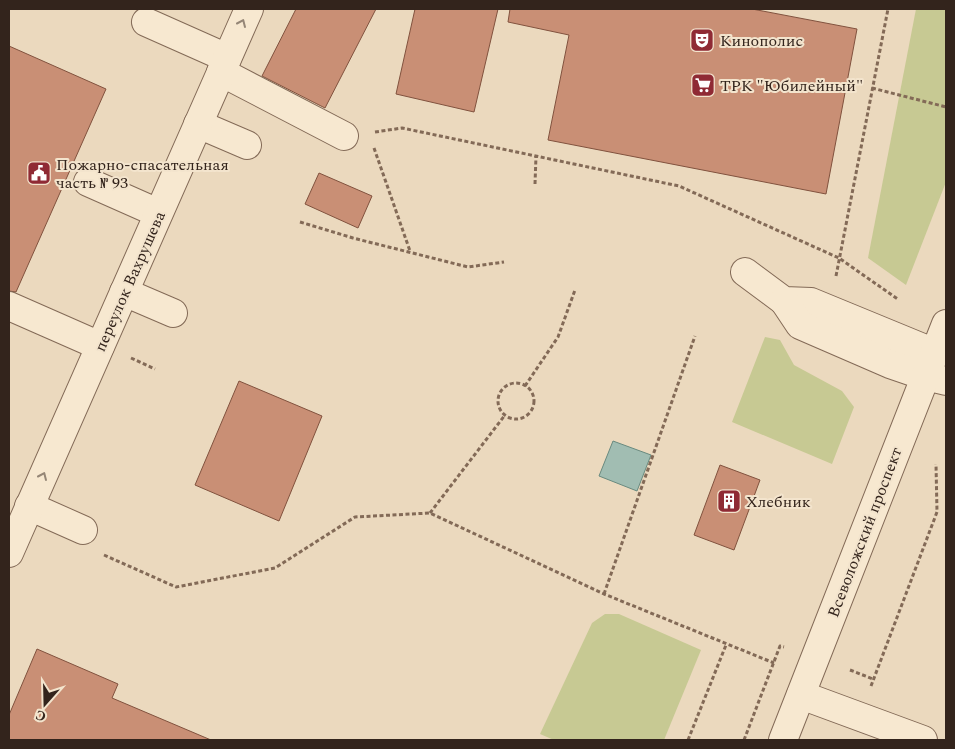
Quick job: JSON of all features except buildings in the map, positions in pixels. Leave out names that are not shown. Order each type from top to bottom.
[{"type":"street","name":"переулок Вахрушева","points":[[9,553],[248,9]]},
{"type":"street","points":[[146,22],[357,134]]},
{"type":"street","points":[[198,124],[247,145]]},
{"type":"street","points":[[88,182],[158,213]]},
{"type":"street","points":[[745,272],[784,301],[800,325],[890,364],[935,370]]},
{"type":"street","points":[[124,292],[173,313]]},
{"type":"street","points":[[784,301],[811,302],[828,308],[935,370]]},
{"type":"street","points":[[9,306],[100,346]]},
{"type":"street","name":"Всеволожский проспект","points":[[783,740],[935,370],[946,324]]},
{"type":"street","points":[[29,506],[83,530]]},
{"type":"street","points":[[800,695],[923,740]]},
{"type":"path","points":[[828,308],[888,9]]},
{"type":"path","points":[[872,88],[946,107]]},
{"type":"path","points":[[411,251],[357,134],[402,128],[679,186],[839,258],[904,304]]},
{"type":"path","points":[[535,184],[536,156]]},
{"type":"path","points":[[300,222],[353,238],[411,251],[468,267],[504,262]]},
{"type":"path","points":[[525,386],[558,337],[575,290]]},
{"type":"path","points":[[604,594],[695,336]]},
{"type":"path","points":[[516,383],[525,386],[532,393],[534,402],[531,411],[524,417],[514,418],[505,415],[500,408],[498,400],[501,391],[508,385],[516,383]]},
{"type":"path","points":[[430,513],[505,415]]},
{"type":"path","points":[[860,718],[937,512],[936,464]]},
{"type":"path","points":[[114,559],[176,587],[275,568],[355,518],[430,513],[604,594],[774,663]]},
{"type":"path","points":[[688,740],[726,644]]},
{"type":"path","points":[[744,740],[780,646]]},
{"type":"path","points":[[850,670],[873,679]]},
{"type":"green space","points":[[916,9],[946,9],[946,182],[906,285],[868,258]]},
{"type":"green space","points":[[765,337],[780,340],[794,365],[842,391],[854,407],[832,464],[732,422]]},
{"type":"green space","points":[[605,614],[619,614],[701,650],[664,740],[554,740],[540,734],[592,623]]},
{"type":"shaded area","points":[[613,441],[651,455],[637,491],[599,476]]},
{"type":"place","name":"Кинополис","points":[[702,40]]},
{"type":"place","name":"ТРК \"Юбилейный\"","points":[[703,85]]},
{"type":"place","name":"Пожарно-спасательная часть № 93","points":[[39,173]]},
{"type":"place","name":"Хлебник","points":[[729,501]]}]
